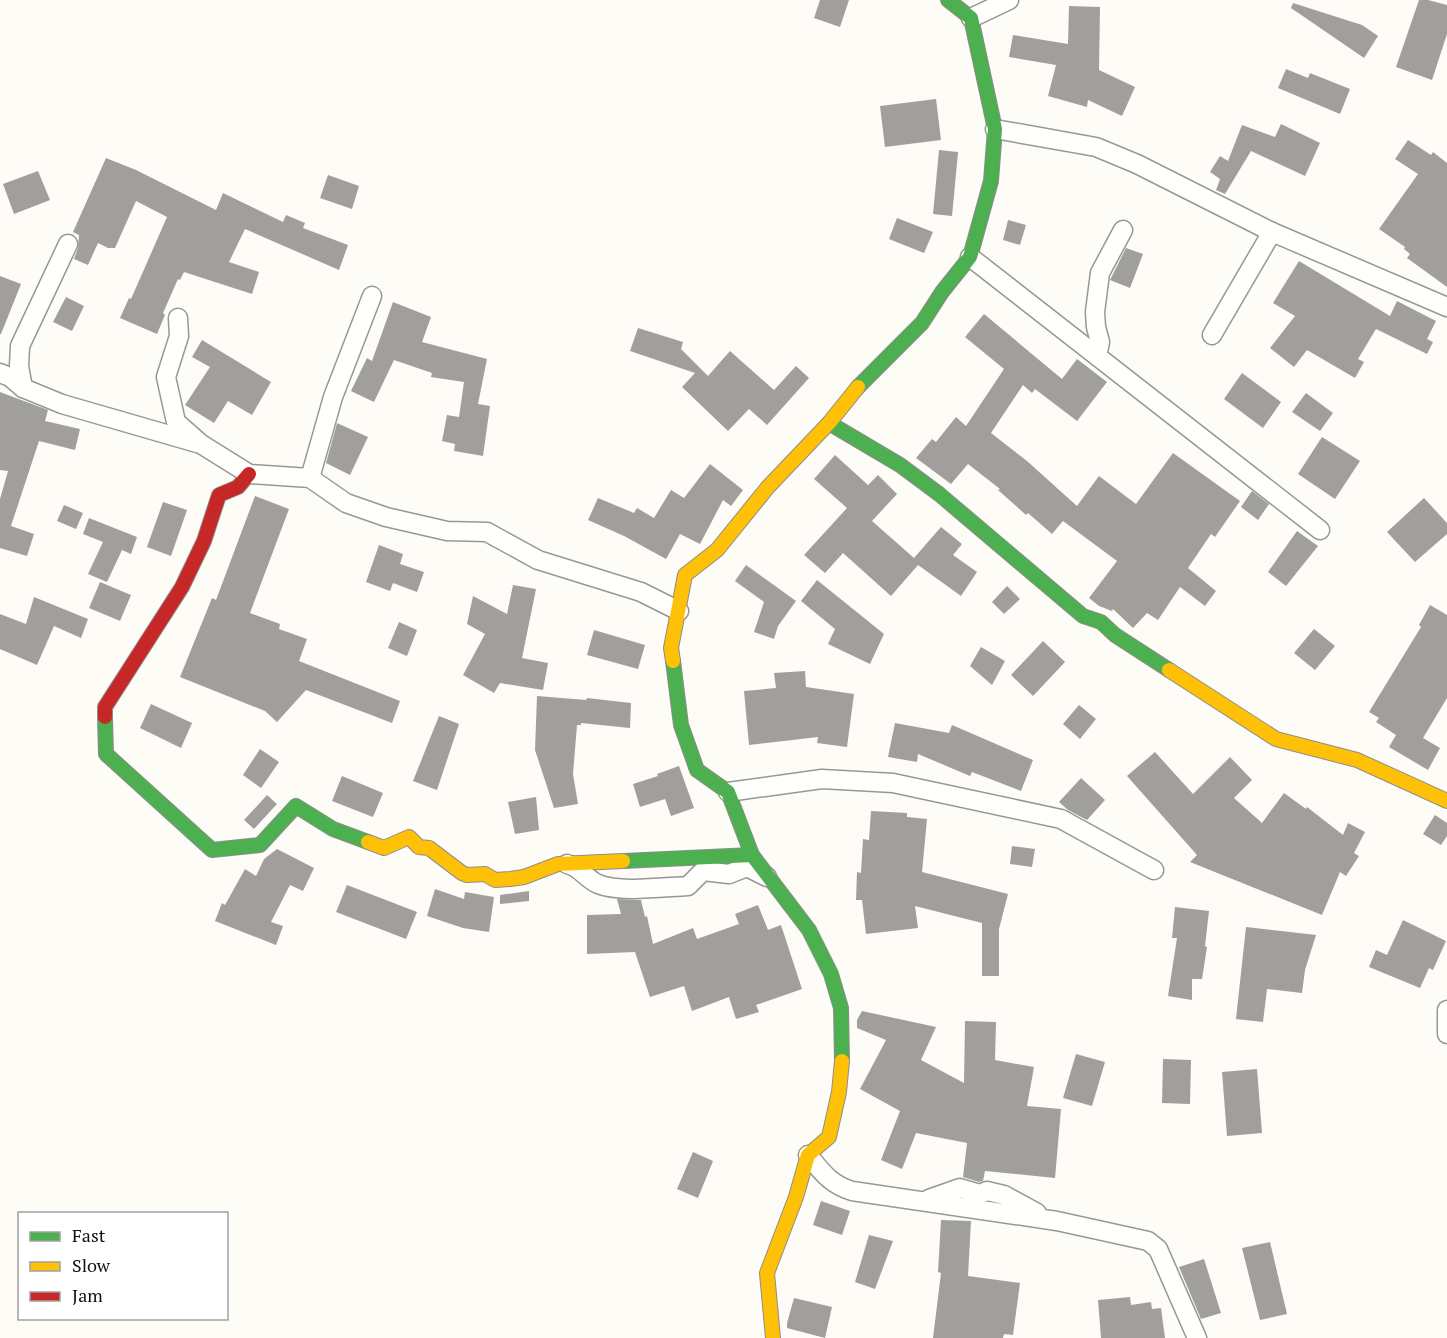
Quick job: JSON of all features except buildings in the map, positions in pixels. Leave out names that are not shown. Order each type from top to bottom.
[{"type":"street","points":[[773,1338],[767,1273],[796,1197],[808,1155],[830,1137],[843,1049],[841,1008],[831,974],[809,930],[752,855],[728,792],[697,770],[681,725],[671,648],[685,575],[717,550],[768,487],[829,423],[866,377],[922,323],[942,292],[970,257],[991,181],[995,129],[971,18],[948,0]]},
{"type":"street","points":[[971,18],[1009,0]]},
{"type":"street","points":[[995,129],[1096,147],[1137,164],[1272,232],[1447,307]]},
{"type":"street","points":[[1097,356],[1100,342],[1095,312],[1100,273],[1123,230]]},
{"type":"street","points":[[1212,335],[1272,232]]},
{"type":"street","points":[[23,388],[19,366],[20,346],[68,243]]},
{"type":"street","points":[[970,257],[1320,530]]},
{"type":"street","points":[[310,478],[333,397],[372,296]]},
{"type":"street","points":[[178,318],[179,336],[166,377],[176,422],[201,444],[249,474],[310,478],[346,502],[386,517],[447,531],[487,532],[538,560],[641,592],[679,611]]},
{"type":"street","points":[[0,372],[10,376],[23,388],[62,404],[201,444]]},
{"type":"street","points":[[829,423],[900,465],[939,494],[1083,616],[1101,622],[1115,635],[1276,739],[1358,760],[1447,801]]},
{"type":"street","points":[[249,474],[238,487],[219,495],[204,542],[182,587],[105,706],[106,754],[212,850],[260,845],[296,806],[333,829],[384,848],[409,837],[419,847],[429,848],[467,875],[485,874],[495,880],[524,877],[558,864],[752,855]]},
{"type":"street","points":[[728,792],[822,779],[893,783],[1061,819],[1154,870]]},
{"type":"street","points":[[566,864],[573,865],[598,884],[616,888],[687,886],[703,871],[729,874],[747,867],[767,877]]},
{"type":"street","points":[[1447,1010],[1447,1034]]},
{"type":"street","points":[[808,1155],[838,1186],[852,1191],[924,1200],[960,1188],[980,1194],[987,1191],[1004,1195],[1052,1220],[1148,1241],[1158,1249],[1197,1338]]},
{"type":"traffic: fast","points":[[858,387],[922,323],[942,292],[970,257],[991,181],[995,129],[971,18],[948,0]]},
{"type":"traffic: fast","points":[[829,423],[900,465],[939,494],[1083,616],[1101,622],[1115,635],[1169,670]]},
{"type":"traffic: fast","points":[[673,661],[681,725],[697,770],[728,792],[752,855],[809,930],[831,974],[841,1008],[842,1061]]},
{"type":"traffic: fast","points":[[105,717],[106,754],[212,850],[260,845],[296,806],[333,829],[368,842]]},
{"type":"traffic: fast","points":[[623,861],[752,855]]},
{"type":"traffic: slow","points":[[673,661],[671,648],[685,575],[717,550],[768,487],[829,423],[858,387]]},
{"type":"traffic: slow","points":[[1169,670],[1276,739],[1357,760],[1447,801]]},
{"type":"traffic: slow","points":[[368,842],[384,848],[409,837],[419,847],[429,848],[462,873],[485,874],[495,880],[524,877],[558,864],[623,861]]},
{"type":"traffic: slow","points":[[773,1338],[767,1273],[796,1197],[808,1155],[829,1137],[839,1092],[842,1061]]},
{"type":"traffic: jam","points":[[105,717],[105,707],[182,587],[204,541],[219,495],[238,487],[249,474]]}]
